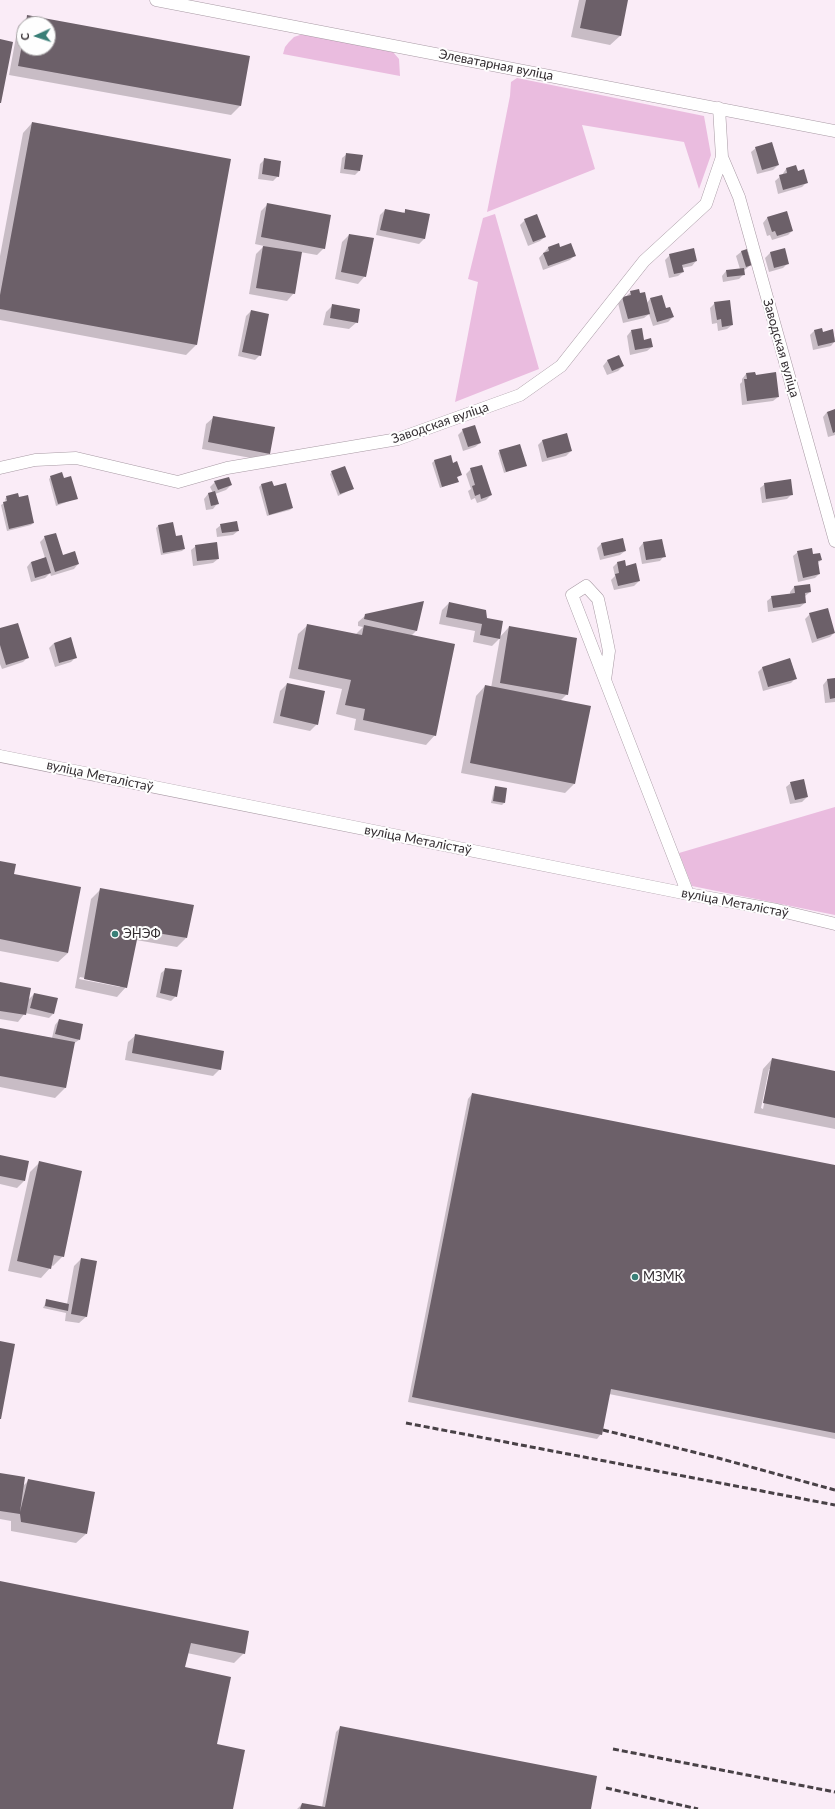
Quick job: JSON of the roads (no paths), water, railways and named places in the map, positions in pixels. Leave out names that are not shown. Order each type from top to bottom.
[{"type":"street","name":"Элеватарная вуліца","points":[[156,0],[835,131]]},
{"type":"street","name":"Заводская вуліца","points":[[719,108],[722,157],[739,197],[835,541]]},
{"type":"street","name":"Заводская вуліца","points":[[0,468],[35,460],[76,458],[178,482],[227,468],[398,439],[520,395],[560,366],[644,261],[706,204],[722,157]]},
{"type":"street","points":[[605,680],[609,651],[604,626],[598,599],[586,586],[572,595],[688,894]]},
{"type":"street","name":"вуліца Металістаў","points":[[0,756],[688,894],[777,910],[835,924]]},
{"type":"railway","points":[[406,1423],[835,1505]]},
{"type":"railway","points":[[603,1430],[718,1458],[835,1490]]},
{"type":"railway","points":[[613,1749],[835,1792]]},
{"type":"railway","points":[[606,1788],[698,1809]]},
{"type":"place","name":"ЭНЭФ","points":[[115,934]]},
{"type":"place","name":"МЗМК","points":[[635,1277]]}]
